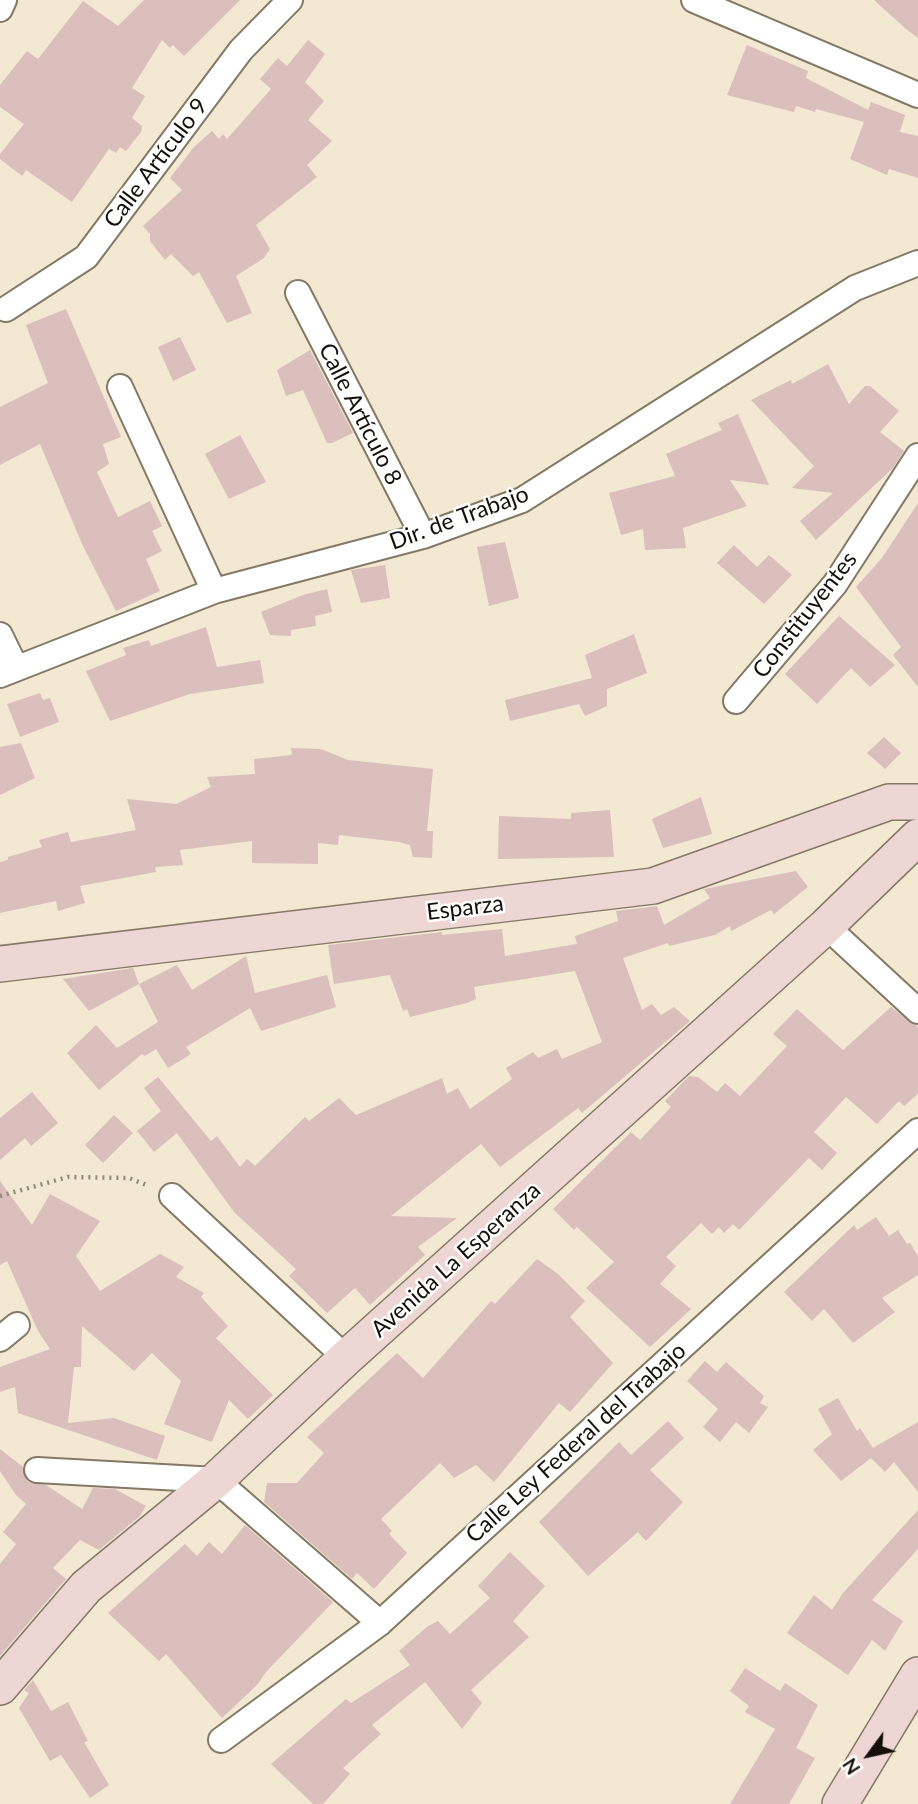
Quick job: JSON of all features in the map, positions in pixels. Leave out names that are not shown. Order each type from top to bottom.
[{"type":"street","points":[[0,9],[4,0]]},
{"type":"street","name":"Calle Artículo 9","points":[[6,309],[86,257],[241,50],[290,0]]},
{"type":"street","points":[[694,0],[918,95]]},
{"type":"street","name":"Dir. de Trabajo","points":[[8,671],[214,591],[423,536],[522,500],[855,288],[918,263]]},
{"type":"street","name":"Calle Artículo 8","points":[[298,293],[423,536]]},
{"type":"street","points":[[120,387],[214,591]]},
{"type":"street","name":"Constituyentes","points":[[736,701],[835,584],[918,456]]},
{"type":"street","points":[[0,635],[8,671]]},
{"type":"street","name":"Esparza","points":[[0,964],[653,886],[889,802],[918,802]]},
{"type":"street","name":"Avenida La Esperanza","points":[[0,1687],[86,1587],[216,1480],[346,1358],[826,926],[918,837]]},
{"type":"street","points":[[826,926],[918,1010]]},
{"type":"street","name":"Calle Ley Federal del Trabajo","points":[[221,1740],[380,1623],[918,1131]]},
{"type":"street","points":[[172,1196],[346,1358]]},
{"type":"street","points":[[37,1470],[216,1480],[380,1623]]},
{"type":"street","points":[[840,1804],[918,1675]]},
{"type":"path","points":[[0,1196],[68,1177],[129,1178],[172,1196]]},
{"type":"building","points":[[144,0],[240,0],[184,56],[173,45],[170,48],[162,40],[132,88],[145,96],[132,118],[142,126],[141,132],[126,151],[120,147],[116,153],[109,149],[72,202],[26,170],[22,176],[0,159],[0,154],[24,124],[0,107],[0,85],[27,51],[38,59],[83,1],[118,26]]},
{"type":"building","points":[[874,0],[918,0],[918,38],[906,29]]},
{"type":"building","points":[[308,40],[325,54],[305,82],[324,101],[308,120],[332,141],[307,165],[317,177],[256,225],[270,249],[264,258],[236,276],[252,313],[227,323],[199,272],[193,276],[171,254],[165,260],[150,241],[150,234],[143,226],[182,190],[170,178],[194,147],[212,131],[219,139],[223,134],[227,139],[271,89],[260,79],[278,58],[287,66]]},
{"type":"building","points":[[747,45],[808,71],[806,78],[868,110],[871,102],[905,115],[900,132],[918,136],[918,178],[889,169],[887,175],[850,159],[864,122],[796,106],[794,112],[727,95]]},
{"type":"building","points":[[66,309],[121,437],[103,444],[109,464],[97,472],[118,517],[150,501],[162,526],[152,531],[162,551],[146,559],[160,591],[116,611],[82,544],[40,444],[0,465],[0,407],[48,383],[26,325]]},
{"type":"building","points":[[180,337],[196,370],[173,381],[158,347]]},
{"type":"building","points":[[310,350],[353,433],[332,443],[327,443],[303,390],[286,396],[277,370]]},
{"type":"building","points":[[828,364],[849,404],[865,386],[870,386],[899,411],[880,432],[904,451],[893,468],[816,540],[800,521],[833,493],[792,488],[814,466],[751,400],[791,380],[792,384]]},
{"type":"building","points":[[738,414],[769,485],[730,480],[747,506],[683,528],[686,548],[645,550],[643,529],[621,535],[609,493],[675,476],[666,454],[722,430],[718,423]]},
{"type":"building","points":[[240,435],[266,482],[229,499],[205,454]]},
{"type":"building","points":[[918,503],[918,687],[893,655],[901,647],[856,587],[882,558]]},
{"type":"building","points":[[505,542],[519,598],[489,606],[477,547]]},
{"type":"building","points":[[734,545],[757,567],[769,555],[792,575],[764,604],[717,563]]},
{"type":"building","points":[[385,565],[390,598],[361,603],[351,570]]},
{"type":"building","points":[[327,589],[332,612],[315,616],[316,626],[291,630],[291,636],[270,635],[261,612],[303,595]]},
{"type":"building","points":[[839,616],[895,665],[870,687],[851,668],[817,704],[785,674]]},
{"type":"building","points":[[206,627],[217,667],[260,660],[264,683],[190,694],[110,721],[86,671],[126,655],[123,648],[149,640],[151,646]]},
{"type":"building","points":[[634,634],[647,673],[607,689],[607,706],[585,716],[579,704],[510,721],[505,700],[592,678],[585,655]]},
{"type":"building","points":[[40,693],[43,700],[50,698],[59,722],[20,737],[7,704]]},
{"type":"building","points":[[884,737],[901,753],[885,769],[867,753]]},
{"type":"building","points":[[21,743],[35,778],[0,795],[0,747]]},
{"type":"building","points":[[291,748],[321,749],[348,760],[433,769],[427,831],[433,831],[432,858],[413,857],[410,845],[399,842],[339,835],[338,845],[318,843],[318,864],[252,863],[252,841],[180,850],[183,865],[155,867],[156,872],[80,886],[85,903],[58,911],[56,901],[0,913],[0,862],[8,860],[8,857],[42,847],[39,840],[68,832],[71,842],[136,830],[127,799],[176,804],[211,787],[207,777],[255,774],[254,759],[292,755]]},
{"type":"building","points":[[701,797],[712,834],[663,848],[652,819]]},
{"type":"building","points":[[610,810],[614,857],[498,859],[499,816],[571,819],[571,813]]},
{"type":"building","points":[[796,871],[808,887],[774,914],[771,910],[731,931],[730,926],[715,935],[669,946],[668,943],[623,958],[642,1010],[652,1004],[661,1015],[674,1007],[690,1021],[582,1113],[578,1108],[500,1167],[481,1144],[391,1216],[457,1218],[418,1247],[425,1255],[370,1305],[355,1288],[327,1313],[289,1276],[296,1269],[234,1212],[177,1133],[154,1152],[137,1131],[161,1111],[144,1088],[158,1077],[211,1141],[217,1136],[240,1167],[247,1159],[255,1166],[305,1117],[309,1121],[339,1098],[356,1115],[442,1078],[447,1094],[458,1088],[470,1109],[512,1079],[506,1068],[533,1052],[538,1058],[557,1049],[562,1059],[602,1042],[575,971],[474,987],[476,999],[410,1017],[407,1009],[403,1011],[390,975],[334,984],[328,945],[442,932],[442,935],[502,929],[505,956],[577,944],[575,936],[618,921],[616,911],[657,906],[664,925],[710,898],[704,889]]},
{"type":"building","points":[[246,956],[255,993],[327,975],[336,1007],[261,1031],[250,1008],[186,1047],[191,1054],[168,1068],[156,1049],[145,1056],[142,1054],[99,1090],[67,1053],[96,1025],[117,1048],[158,1022],[139,984],[177,965],[192,990]]},
{"type":"building","points":[[133,968],[139,984],[89,1011],[63,979]]},
{"type":"building","points":[[891,1007],[918,1027],[918,1094],[904,1106],[899,1101],[877,1124],[846,1097],[814,1132],[837,1153],[822,1170],[809,1158],[739,1230],[733,1224],[724,1233],[719,1227],[712,1234],[701,1223],[666,1257],[676,1266],[660,1284],[691,1309],[650,1347],[586,1288],[614,1262],[577,1227],[574,1230],[553,1209],[631,1132],[640,1140],[671,1107],[665,1101],[689,1076],[698,1077],[717,1092],[725,1083],[740,1096],[787,1046],[773,1034],[797,1009],[843,1050]]},
{"type":"building","points":[[32,1092],[58,1123],[31,1146],[25,1138],[0,1160],[0,1118]]},
{"type":"building","points":[[114,1115],[133,1133],[103,1163],[85,1145]]},
{"type":"building","points":[[0,1181],[32,1225],[50,1194],[100,1221],[76,1256],[100,1291],[160,1254],[184,1267],[176,1277],[204,1293],[201,1297],[228,1326],[216,1338],[273,1395],[248,1419],[229,1400],[212,1442],[164,1424],[181,1381],[152,1353],[134,1371],[82,1326],[81,1367],[74,1367],[68,1423],[114,1418],[165,1436],[157,1460],[18,1413],[15,1387],[0,1392],[0,1367],[50,1349],[38,1331],[7,1261],[0,1265]]},
{"type":"building","points":[[876,1217],[889,1236],[898,1230],[907,1244],[910,1243],[918,1256],[918,1275],[882,1298],[895,1312],[853,1343],[824,1309],[812,1321],[784,1292],[854,1225],[857,1230]]},
{"type":"building","points":[[537,1259],[558,1274],[585,1301],[570,1317],[613,1363],[570,1412],[559,1403],[494,1482],[476,1465],[454,1478],[440,1463],[381,1519],[392,1531],[389,1534],[407,1553],[374,1589],[357,1573],[352,1579],[264,1502],[267,1483],[297,1483],[324,1453],[307,1437],[397,1353],[423,1378],[491,1301],[495,1304]]},
{"type":"building","points":[[705,1361],[717,1372],[726,1362],[764,1396],[760,1403],[768,1407],[749,1433],[736,1422],[720,1442],[703,1427],[718,1409],[687,1381]]},
{"type":"building","points":[[838,1398],[857,1431],[860,1428],[873,1448],[918,1422],[918,1492],[894,1462],[885,1472],[871,1458],[841,1481],[813,1450],[832,1434],[818,1409]]},
{"type":"building","points":[[668,1421],[684,1438],[650,1470],[683,1502],[646,1541],[638,1532],[588,1576],[539,1522],[619,1442],[631,1455]]},
{"type":"building","points":[[0,1449],[23,1467],[28,1482],[46,1485],[82,1509],[93,1488],[115,1489],[146,1506],[140,1516],[99,1550],[80,1540],[53,1568],[66,1579],[0,1656],[0,1564],[16,1544],[3,1532],[26,1504],[16,1495],[0,1471]]},
{"type":"building","points":[[918,1510],[918,1549],[872,1600],[903,1621],[885,1651],[872,1640],[848,1675],[787,1633],[814,1595],[832,1610],[843,1593]]},
{"type":"building","points":[[245,1525],[333,1602],[266,1672],[257,1685],[222,1718],[166,1654],[159,1661],[108,1613],[185,1544],[197,1556],[209,1542],[222,1554]]},
{"type":"building","points":[[510,1552],[545,1586],[513,1621],[529,1637],[471,1690],[482,1703],[462,1729],[425,1682],[372,1725],[381,1734],[343,1768],[350,1774],[323,1804],[313,1804],[271,1764],[346,1699],[351,1703],[410,1665],[399,1651],[428,1626],[438,1621],[450,1634],[490,1598],[478,1586]]},
{"type":"building","points":[[745,1668],[780,1691],[785,1683],[818,1705],[796,1748],[815,1758],[789,1804],[730,1804],[775,1729],[745,1712],[749,1706],[730,1691]]},
{"type":"building","points":[[33,1680],[51,1711],[68,1702],[88,1741],[84,1742],[109,1785],[90,1798],[61,1755],[50,1761],[19,1708],[29,1693],[24,1690]]}]
